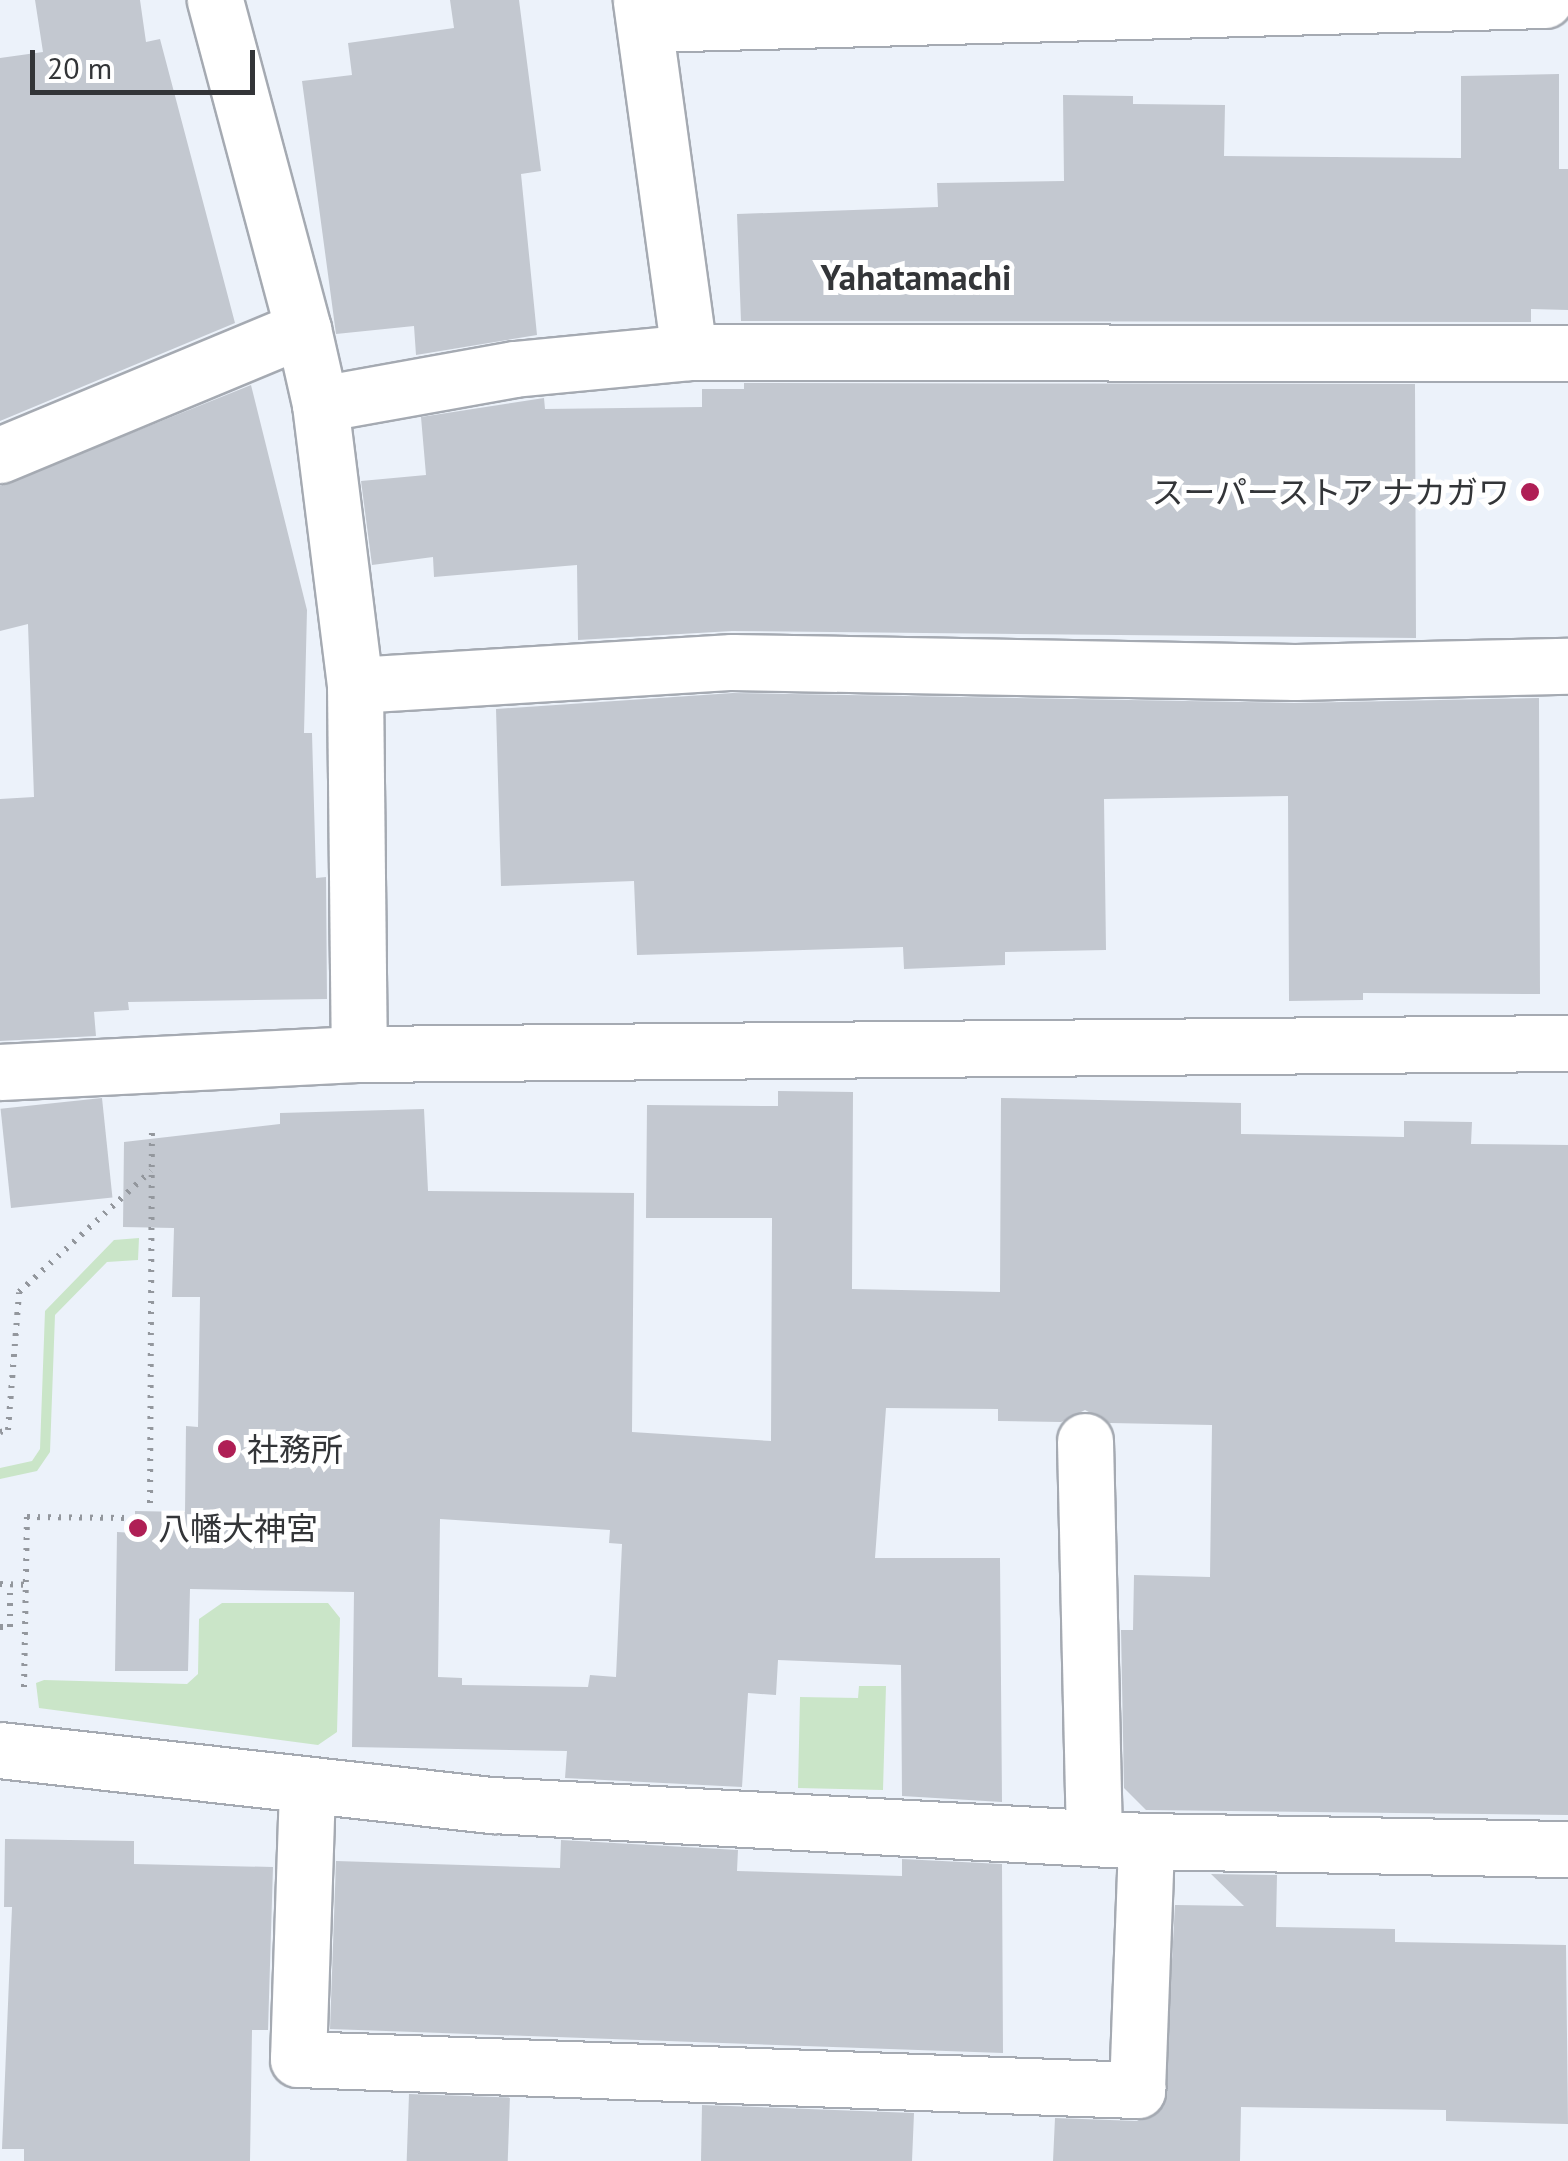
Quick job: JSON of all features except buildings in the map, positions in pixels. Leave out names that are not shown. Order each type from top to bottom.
[{"type":"street","points":[[215,0],[320,404],[355,686],[359,1054]]},
{"type":"street","points":[[689,352],[644,12],[1545,0]]},
{"type":"street","points":[[0,455],[303,329]]},
{"type":"street","points":[[320,404],[514,368],[689,352],[1568,353]]},
{"type":"street","points":[[355,686],[732,662],[1295,672],[1568,666]]},
{"type":"street","points":[[0,1072],[359,1054],[1568,1043]]},
{"type":"street","points":[[307,1788],[298,2059],[1137,2090],[1120,1839],[1085,1441]]},
{"type":"street","points":[[11,1751],[307,1788],[1120,1839],[1568,1849]]},
{"type":"path","points":[[150,1503],[153,1063]]},
{"type":"path","points":[[0,1432],[8,1430],[19,1292],[151,1171]]},
{"type":"path","points":[[11,1751],[26,1585],[26,1517],[130,1518]]},
{"type":"path","points":[[0,1584],[26,1585]]},
{"type":"path","points":[[0,1626],[10,1627],[10,1585]]},
{"type":"green space","points":[[139,1238],[138,1260],[107,1262],[55,1315],[50,1452],[37,1471],[0,1479],[0,1468],[32,1461],[40,1449],[45,1311],[114,1240]]},
{"type":"green space","points":[[222,1603],[328,1603],[340,1618],[337,1732],[318,1745],[39,1708],[36,1683],[44,1680],[187,1684],[198,1674],[199,1619]]},
{"type":"green space","points":[[859,1686],[886,1686],[883,1790],[798,1788],[800,1697],[858,1698]]},
{"type":"place","name":"スーパーストア ナカガワ","points":[[1530,492]]},
{"type":"place","name":"社務所","points":[[227,1449]]},
{"type":"place","name":"八幡大神宮","points":[[138,1528]]},
{"type":"district","name":"Yahatamachi","points":[[916,277]]}]
